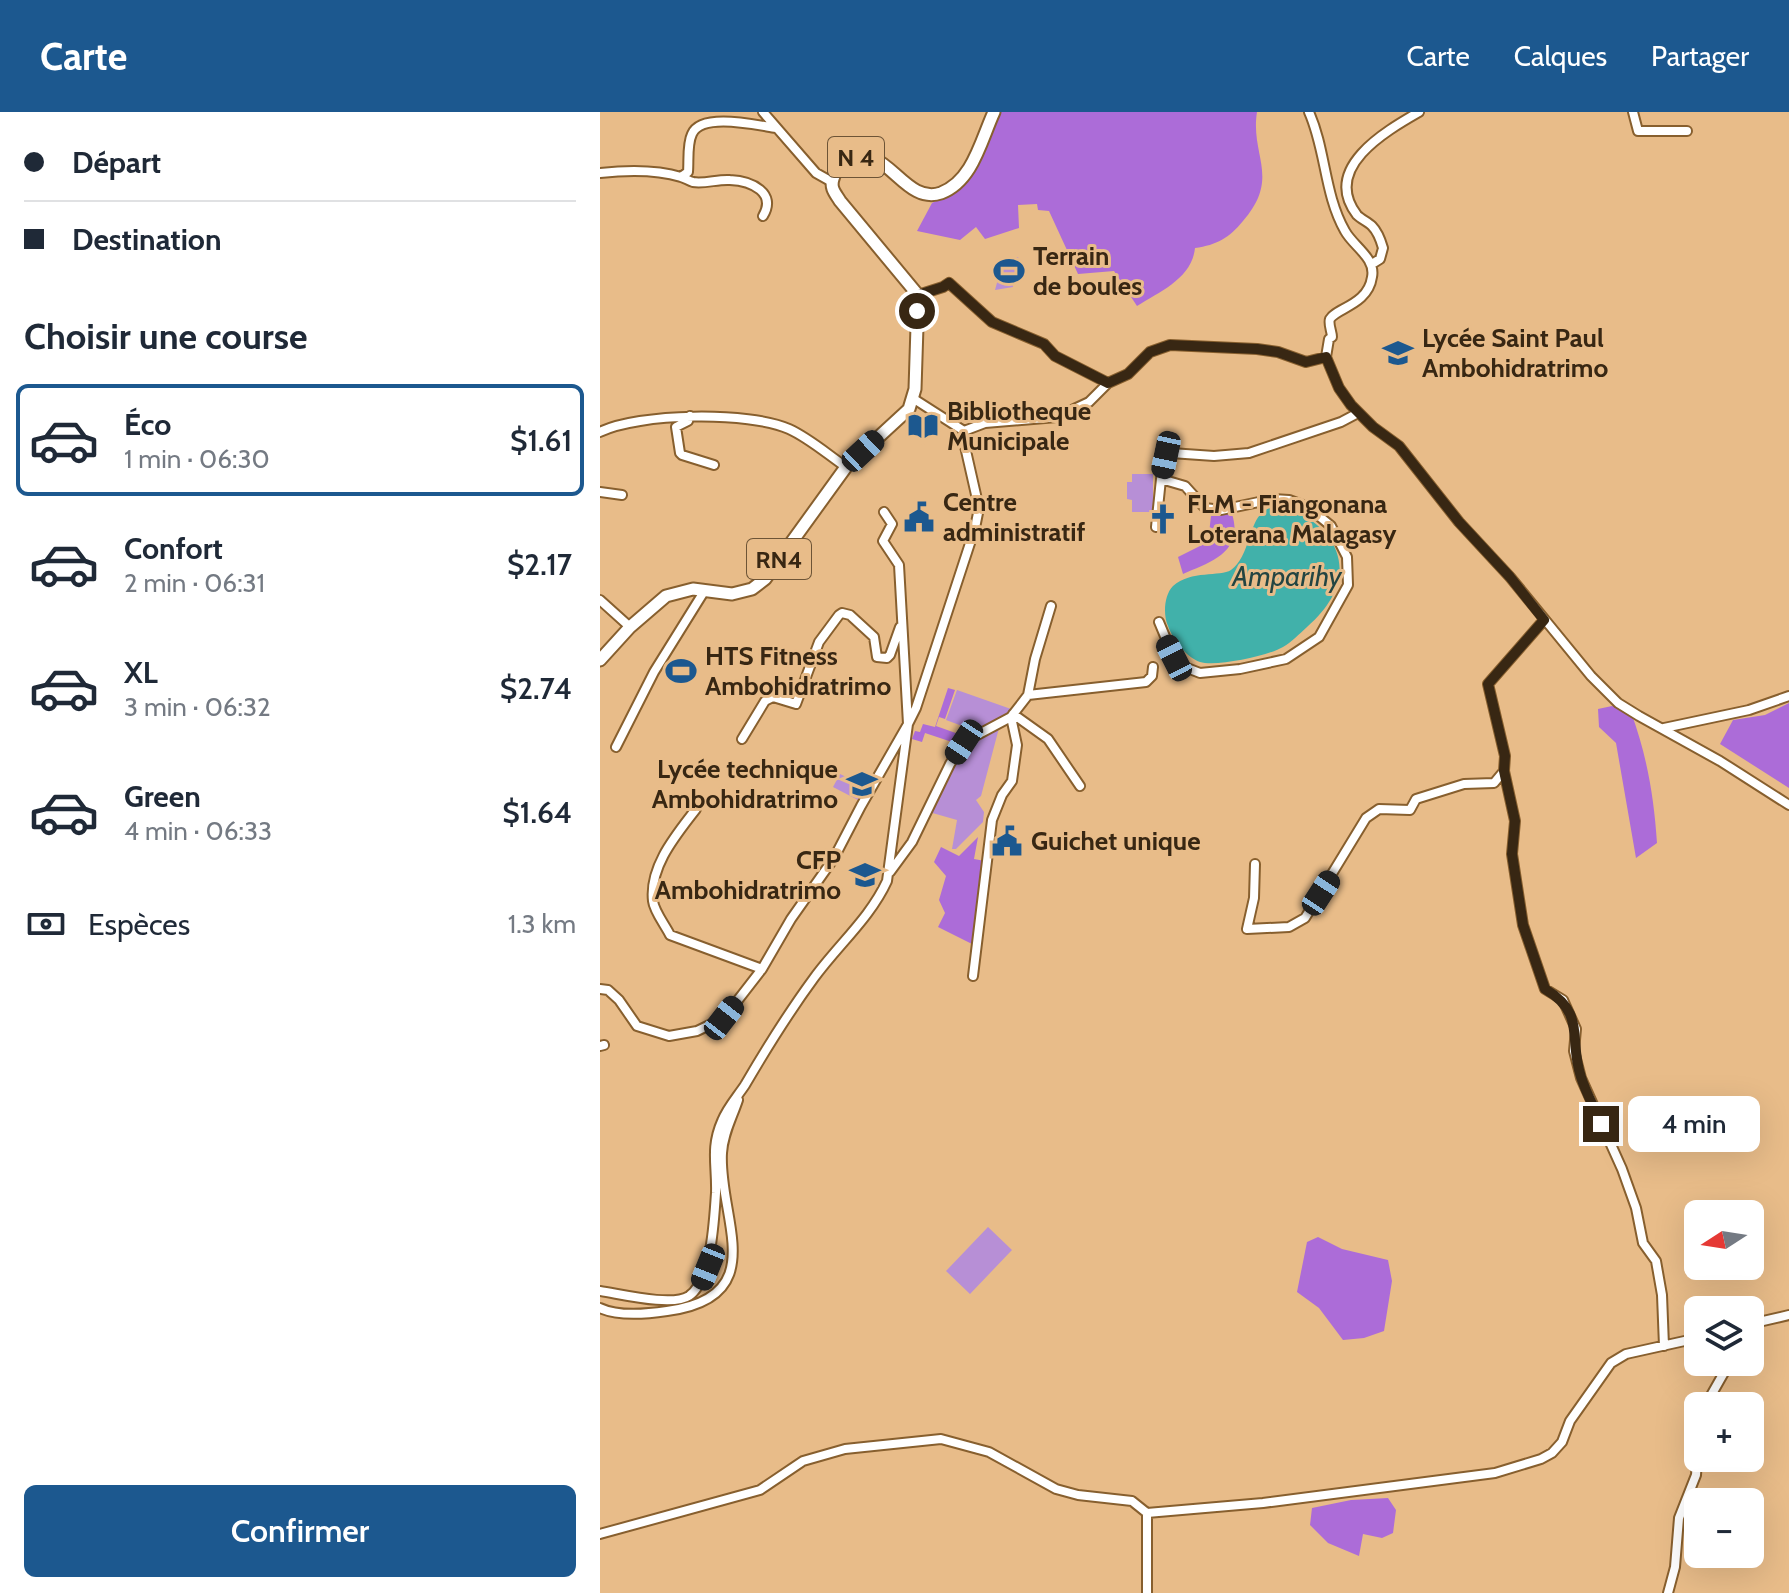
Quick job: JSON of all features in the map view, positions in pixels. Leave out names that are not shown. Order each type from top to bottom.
[{"type":"main road","name":"N 4","points":[[918,295],[833,191],[832,182],[837,167],[863,155],[883,163],[917,190],[928,194],[941,193],[963,177],[974,161],[994,112]]},
{"type":"main road","points":[[913,399],[918,295]]},
{"type":"main road","name":"RN4","points":[[600,660],[630,627],[666,596],[681,591],[705,590],[732,594],[758,585],[846,467],[913,399]]},
{"type":"street","points":[[763,112],[816,173],[832,182]]},
{"type":"street","points":[[1309,112],[1317,130],[1326,182],[1345,231],[1372,264],[1372,278],[1366,292],[1355,304],[1331,317],[1329,323],[1332,337],[1326,357],[1339,388],[1358,413],[1399,446],[1459,522],[1510,577],[1591,676],[1618,703],[1789,805]]},
{"type":"street","points":[[1372,264],[1380,259],[1383,248],[1374,228],[1357,215],[1348,195],[1348,174],[1360,153],[1419,112]]},
{"type":"street","points":[[1633,112],[1638,131],[1687,131]]},
{"type":"street","points":[[681,177],[688,172],[691,135],[697,125],[710,121],[776,128]]},
{"type":"street","points":[[600,173],[637,170],[681,177],[692,182],[729,180],[757,187],[764,192],[768,202],[763,216]]},
{"type":"street","points":[[918,295],[949,283],[992,322],[1044,344],[1055,356],[1108,383]]},
{"type":"street","points":[[964,431],[985,423],[1057,417],[1089,402],[1108,383],[1128,374],[1150,352],[1170,345],[1257,349],[1278,352],[1306,362],[1326,357]]},
{"type":"street","points":[[913,399],[964,431]]},
{"type":"street","points":[[1156,527],[1166,455],[1249,453],[1341,422],[1358,413]]},
{"type":"street","points":[[600,432],[635,421],[690,416],[738,418],[786,427],[846,467]]},
{"type":"street","points":[[690,416],[688,421],[676,427],[680,453],[714,465]]},
{"type":"street","points":[[600,989],[608,990],[619,1000],[637,1026],[669,1036],[697,1031],[724,1018],[762,969],[800,905],[834,858],[916,708],[979,508],[964,431]]},
{"type":"street","points":[[1159,622],[1174,658],[1182,666],[1200,673],[1240,669],[1286,659],[1319,637],[1348,585],[1347,557],[1331,526],[1308,507],[1289,500],[1273,499],[1221,510],[1205,508],[1185,486],[1161,479]]},
{"type":"street","points":[[600,492],[622,495]]},
{"type":"street","points":[[600,1291],[649,1300],[669,1300],[688,1297],[702,1283],[708,1267],[716,1193],[713,1157],[722,1120],[814,978],[879,900],[889,874],[908,724],[899,565],[883,541],[892,524],[884,512]]},
{"type":"street","points":[[616,747],[654,672],[705,590]]},
{"type":"street","points":[[600,600],[630,627]]},
{"type":"street","points":[[889,874],[912,842],[964,742],[1012,716],[1028,695],[1051,606]]},
{"type":"street","points":[[742,739],[765,701],[773,697],[796,704],[819,642],[839,615],[850,615],[874,637],[875,654],[881,658],[890,655],[901,623]]},
{"type":"street","points":[[1544,620],[1488,684],[1505,756],[1504,771],[1515,821],[1512,854],[1523,925],[1545,989],[1563,1000],[1576,1029],[1574,1051],[1581,1078],[1622,1169],[1636,1208],[1643,1243],[1656,1261],[1662,1295],[1664,1346]]},
{"type":"street","points":[[1028,695],[1146,682],[1152,676],[1153,667]]},
{"type":"street","points":[[1664,728],[1749,710],[1789,696]]},
{"type":"street","points":[[1012,716],[1048,739],[1080,786]]},
{"type":"street","points":[[973,976],[992,820],[1002,795],[1012,781],[1017,745],[1012,716]]},
{"type":"street","points":[[1255,864],[1254,898],[1247,929],[1289,927],[1305,918],[1366,818],[1379,809],[1410,810],[1416,799],[1464,784],[1494,783],[1504,771]]},
{"type":"street","points":[[696,809],[670,843],[655,876],[652,902],[670,935],[762,969]]},
{"type":"street","points":[[600,1308],[629,1313],[683,1309],[703,1302],[719,1291],[730,1274],[733,1252],[721,1154],[741,1091]]},
{"type":"street","points":[[1764,1321],[1789,1315]]},
{"type":"street","points":[[600,1534],[760,1490],[803,1461],[845,1449],[941,1439],[989,1452],[1056,1489],[1078,1495],[1132,1501],[1147,1513],[1263,1503],[1495,1473],[1541,1459],[1562,1442],[1570,1421],[1611,1363],[1626,1354],[1684,1341]]},
{"type":"street","points":[[1668,1593],[1675,1567],[1679,1518],[1696,1472]]},
{"type":"street","points":[[1147,1513],[1147,1593]]},
{"type":"shaded area","points":[[1000,112],[1257,112],[1257,141],[1262,166],[1260,192],[1233,232],[1216,243],[1195,248],[1182,276],[1137,306],[1114,271],[1078,274],[1049,211],[1038,210],[1037,204],[1018,205],[1019,228],[985,239],[976,227],[960,240],[917,231],[932,203],[952,193],[977,166]]},
{"type":"shaded area","name":"Terrain de boules","points":[[1018,257],[1024,274],[1012,280],[1013,287],[995,290],[998,279],[995,267]]},
{"type":"shaded area","points":[[1132,474],[1153,474],[1153,512],[1132,512],[1132,500],[1127,499],[1127,482],[1132,482]]},
{"type":"shaded area","points":[[1220,512],[1232,514],[1233,538],[1229,547],[1214,560],[1183,574],[1178,557],[1208,542],[1211,516]]},
{"type":"shaded area","points":[[948,688],[955,690],[945,719],[939,717],[936,726],[964,736],[961,745],[925,733],[922,742],[912,739],[923,724],[935,727]]},
{"type":"shaded area","points":[[957,690],[1011,709],[1006,716],[973,730],[946,720]]},
{"type":"shaded area","points":[[1789,703],[1789,788],[1720,744],[1733,720],[1765,715]]},
{"type":"shaded area","points":[[1612,706],[1631,712],[1652,793],[1657,843],[1636,858],[1616,743],[1599,727],[1598,709]]},
{"type":"shaded area","points":[[999,728],[981,796],[976,800],[984,812],[983,822],[956,849],[952,849],[957,820],[929,812],[963,751],[985,734]]},
{"type":"shaded area","points":[[840,774],[865,786],[858,800],[833,787]]},
{"type":"shaded area","points":[[978,837],[974,859],[985,861],[972,944],[938,927],[945,913],[939,900],[946,876],[934,862],[941,847],[959,856]]},
{"type":"shaded area","points":[[988,1227],[1012,1250],[970,1294],[946,1271]]},
{"type":"shaded area","points":[[1318,1237],[1342,1249],[1388,1260],[1392,1281],[1384,1331],[1364,1338],[1343,1340],[1319,1308],[1297,1292],[1307,1242]]},
{"type":"shaded area","points":[[1388,1498],[1396,1510],[1393,1533],[1382,1538],[1363,1534],[1359,1556],[1328,1543],[1310,1525],[1312,1508],[1351,1500]]},
{"type":"water","name":"Amparihy","points":[[1279,503],[1319,526],[1331,541],[1338,556],[1339,573],[1335,591],[1324,609],[1283,647],[1229,662],[1195,660],[1173,637],[1168,626],[1165,605],[1170,590],[1188,578],[1231,570],[1242,557],[1258,517]]},
{"type":"place","name":"Terrain de boules","points":[[1009,271]]},
{"type":"place","name":"Lycée Saint Paul Ambohidratrimo","points":[[1398,353]]},
{"type":"place","name":"Bibliotheque Municipale","points":[[923,426]]},
{"type":"place","name":"Centre administratif","points":[[919,517]]},
{"type":"place","name":"FLM - Fiangonana Loterana Malagasy","points":[[1163,519]]},
{"type":"place","name":"HTS Fitness Ambohidratrimo","points":[[681,671]]},
{"type":"place","name":"Lycée technique Ambohidratrimo","points":[[862,784]]},
{"type":"place","name":"Guichet unique","points":[[1007,841]]},
{"type":"place","name":"CFP Ambohidratrimo","points":[[865,875]]},
{"type":"route","points":[[917,311],[918,295],[949,283],[992,322],[1044,344],[1055,356],[1108,383],[1128,374],[1150,352],[1170,345],[1257,349],[1278,352],[1306,362],[1326,357],[1339,388],[1351,405],[1373,427],[1399,446],[1459,522],[1510,577],[1544,620],[1488,684],[1505,756],[1504,771],[1515,821],[1512,854],[1523,925],[1545,989],[1563,1000],[1576,1029],[1574,1051],[1581,1078],[1601,1124]]}]
